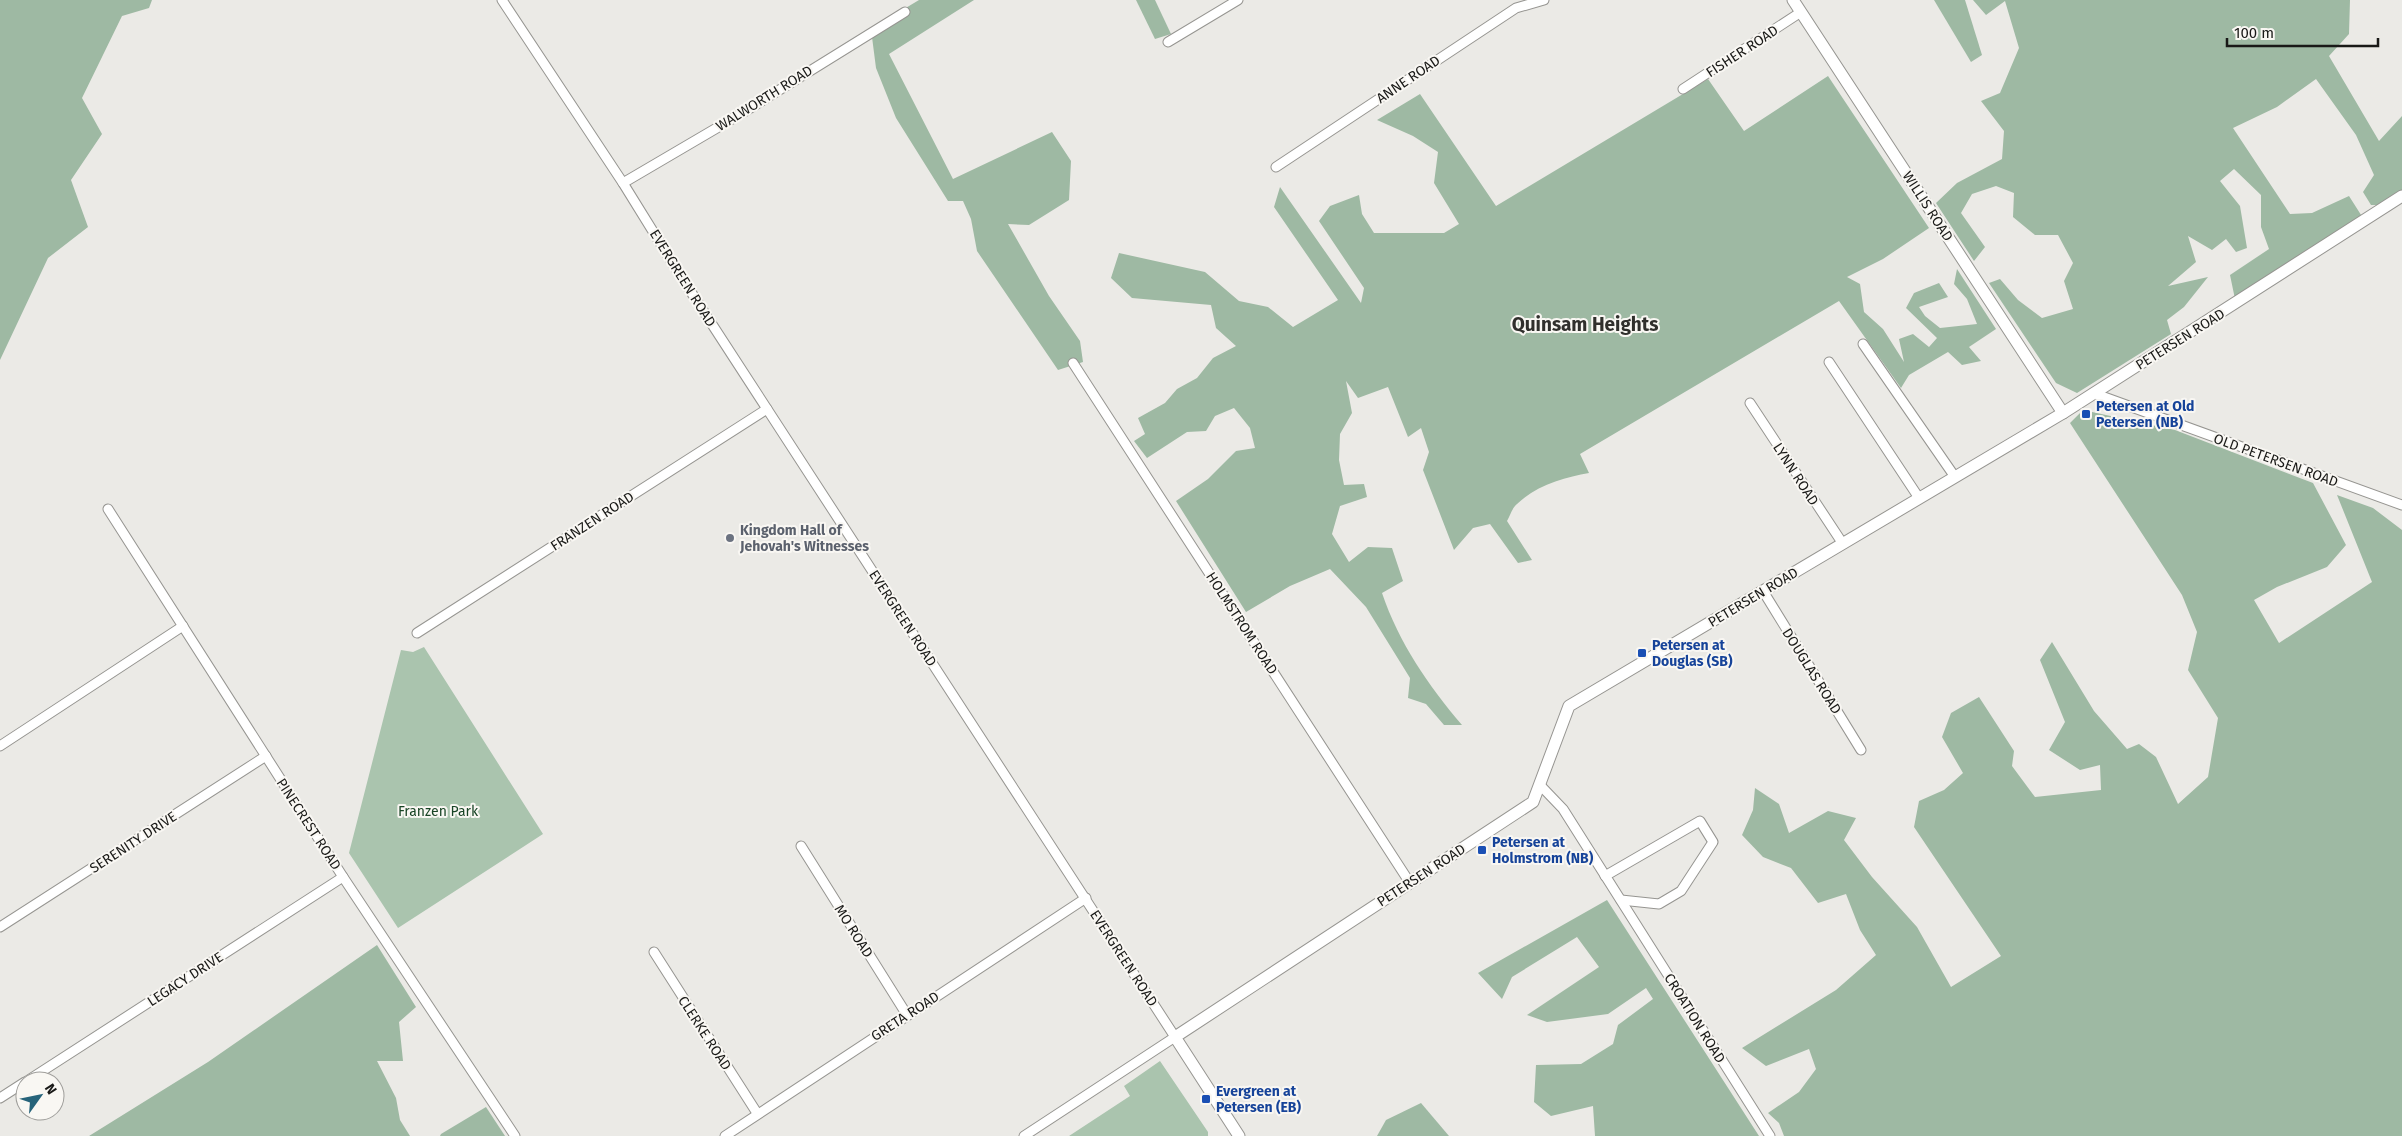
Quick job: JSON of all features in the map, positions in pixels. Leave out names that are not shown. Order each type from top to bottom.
[{"type":"street","name":"EVERGREEN ROAD","points":[[502,0],[623,183],[767,409],[1240,1136]]},
{"type":"street","points":[[1168,42],[1238,0]]},
{"type":"street","name":"ANNE ROAD","points":[[1276,167],[1516,8],[1544,0]]},
{"type":"street","name":"WILLIS ROAD","points":[[1793,0],[2063,413]]},
{"type":"street","name":"WALWORTH ROAD","points":[[623,183],[744,112],[905,12]]},
{"type":"street","name":"FISHER ROAD","points":[[1683,89],[1801,12]]},
{"type":"street","name":"PETERSEN ROAD","points":[[1175,1037],[1534,802],[1570,706],[2063,413],[2402,196]]},
{"type":"street","points":[[1863,344],[1955,477]]},
{"type":"street","points":[[1829,362],[1919,498]]},
{"type":"street","name":"HOLMSTROM ROAD","points":[[1073,363],[1410,883]]},
{"type":"street","name":"OLD PETERSEN ROAD","points":[[2093,394],[2402,505]]},
{"type":"street","name":"LYNN ROAD","points":[[1750,403],[1843,544]]},
{"type":"street","name":"FRANZEN ROAD","points":[[417,633],[767,409]]},
{"type":"street","name":"PINECREST ROAD","points":[[108,509],[343,877],[515,1136]]},
{"type":"street","name":"DOUGLAS ROAD","points":[[1763,591],[1860,750]]},
{"type":"street","points":[[0,746],[183,626]]},
{"type":"street","name":"SERENITY DRIVE","points":[[0,927],[266,756]]},
{"type":"street","name":"CROATION ROAD","points":[[1540,785],[1563,809],[1770,1136]]},
{"type":"street","points":[[1605,876],[1700,821],[1713,842],[1681,891],[1659,904],[1620,900]]},
{"type":"street","name":"MO ROAD","points":[[801,846],[907,1015]]},
{"type":"street","name":"LEGACY DRIVE","points":[[43,1071],[343,877]]},
{"type":"street","name":"GRETA ROAD","points":[[725,1136],[757,1113],[1086,898]]},
{"type":"street","name":"CLERKE ROAD","points":[[654,952],[757,1113]]},
{"type":"street","points":[[1024,1136],[1175,1037]]},
{"type":"street","name":"LEGACY DRIVE","points":[[0,1098],[15,1089]]},
{"type":"green space","points":[[0,0],[152,0],[149,8],[122,16],[82,98],[102,134],[71,180],[88,227],[48,258],[0,360]]},
{"type":"green space","points":[[919,0],[974,0],[889,54],[953,179],[1052,132],[1071,161],[1069,200],[1029,225],[1008,224],[1049,296],[1080,341],[1083,362],[1058,370],[977,251],[971,219],[963,201],[948,201],[896,118],[876,68],[872,37],[899,12]]},
{"type":"green space","points":[[1136,0],[1155,0],[1171,34],[1155,39]]},
{"type":"green space","points":[[1934,0],[1965,0],[1982,55],[1971,62]]},
{"type":"green space","points":[[1973,0],[2350,0],[2349,34],[2329,56],[2379,141],[2402,116],[2402,193],[2385,205],[2371,205],[2363,192],[2374,175],[2356,135],[2316,79],[2277,107],[2233,128],[2290,214],[2312,213],[2349,196],[2363,218],[2235,299],[2230,275],[2269,249],[2261,227],[2261,195],[2234,169],[2220,181],[2240,206],[2247,248],[2236,252],[2226,239],[2212,250],[2188,236],[2196,262],[2168,286],[2208,277],[2184,307],[2167,320],[2171,334],[2077,393],[2056,383],[1989,283],[2000,279],[2018,300],[2042,318],[2073,309],[2064,281],[2073,263],[2058,235],[2035,235],[2013,217],[2014,193],[1996,186],[1972,194],[1961,213],[1985,247],[1974,261],[1936,203],[1957,183],[2002,159],[2004,131],[1981,101],[2000,93],[2019,48],[2005,1],[1986,15]]},
{"type":"green space","points":[[1828,76],[1929,228],[1883,259],[1847,277],[1860,284],[1864,312],[1883,329],[1904,362],[1899,339],[1913,334],[1929,347],[1937,338],[1906,308],[1914,293],[1939,283],[1948,297],[1919,307],[1925,316],[1940,328],[1977,324],[1967,299],[1954,284],[1957,269],[1996,329],[1969,347],[1981,361],[1962,365],[1948,352],[1909,375],[1901,388],[1839,301],[1580,454],[1589,473],[1551,483],[1524,498],[1514,508],[1507,521],[1532,560],[1518,563],[1490,524],[1473,528],[1454,550],[1423,470],[1429,452],[1421,428],[1408,437],[1388,387],[1358,398],[1346,381],[1352,413],[1340,434],[1339,460],[1344,485],[1364,484],[1367,497],[1340,506],[1332,534],[1349,562],[1368,547],[1392,548],[1403,581],[1382,593],[1389,611],[1406,646],[1426,679],[1462,725],[1444,725],[1426,704],[1408,698],[1410,678],[1366,607],[1330,569],[1290,586],[1246,612],[1176,501],[1208,479],[1236,451],[1255,448],[1250,428],[1234,408],[1215,416],[1206,431],[1187,432],[1147,458],[1134,441],[1145,434],[1138,418],[1165,403],[1177,389],[1197,378],[1213,358],[1236,346],[1216,328],[1211,305],[1132,298],[1111,278],[1119,253],[1205,272],[1239,301],[1268,307],[1293,327],[1338,300],[1274,207],[1280,187],[1361,303],[1364,288],[1319,221],[1330,206],[1359,195],[1362,214],[1374,233],[1444,233],[1459,224],[1434,183],[1438,152],[1413,136],[1377,120],[1420,94],[1496,206],[1708,79],[1744,131]]},
{"type":"green space","points":[[2083,410],[2175,430],[2313,483],[2346,545],[2327,567],[2277,587],[2254,600],[2279,643],[2372,582],[2337,495],[2373,508],[2402,530],[2402,1136],[1784,1136],[1779,1123],[1768,1113],[1799,1092],[1816,1069],[1809,1049],[1766,1066],[1742,1048],[1836,990],[1876,955],[1860,930],[1846,894],[1818,903],[1791,868],[1763,857],[1742,835],[1753,810],[1755,788],[1779,804],[1789,833],[1828,811],[1856,818],[1844,840],[1872,877],[1917,927],[1951,987],[2001,956],[1914,827],[1919,801],[1944,790],[1963,773],[1942,737],[1951,713],[1979,697],[2014,751],[2012,766],[2035,797],[2101,790],[2100,765],[2080,770],[2049,750],[2065,722],[2040,660],[2052,642],[2094,711],[2127,749],[2139,744],[2156,757],[2178,804],[2208,777],[2218,718],[2188,670],[2197,632],[2182,595],[2070,423]]},
{"type":"green space","name":"Franzen Park","points":[[424,647],[543,834],[398,928],[349,853],[401,650],[413,652]]},
{"type":"green space","points":[[1607,900],[1759,1136],[1595,1136],[1593,1106],[1551,1116],[1534,1102],[1536,1065],[1581,1064],[1613,1044],[1618,1025],[1653,999],[1646,988],[1608,1014],[1547,1022],[1527,1015],[1599,967],[1577,937],[1512,977],[1502,999],[1478,973]]},
{"type":"green space","points":[[377,945],[416,1007],[399,1022],[403,1061],[377,1061],[396,1098],[400,1120],[410,1136],[89,1136],[208,1062]]},
{"type":"green space","points":[[1160,1061],[1208,1132],[1208,1136],[1069,1136],[1130,1096],[1124,1086]]},
{"type":"green space","points":[[1421,1103],[1449,1136],[1377,1136],[1386,1120]]},
{"type":"green space","points":[[486,1107],[505,1136],[440,1136],[441,1134]]},
{"type":"place","name":"Petersen at Old Petersen (NB)","points":[[2086,414]]},
{"type":"place","name":"Kingdom Hall of Jehovah's Witnesses","points":[[730,538]]},
{"type":"place","name":"Petersen at Douglas (SB)","points":[[1642,653]]},
{"type":"place","name":"Petersen at Holmstrom (NB)","points":[[1482,850]]},
{"type":"place","name":"Evergreen at Petersen (EB)","points":[[1206,1099]]},
{"type":"district","name":"Quinsam Heights","points":[[1585,324]]}]
